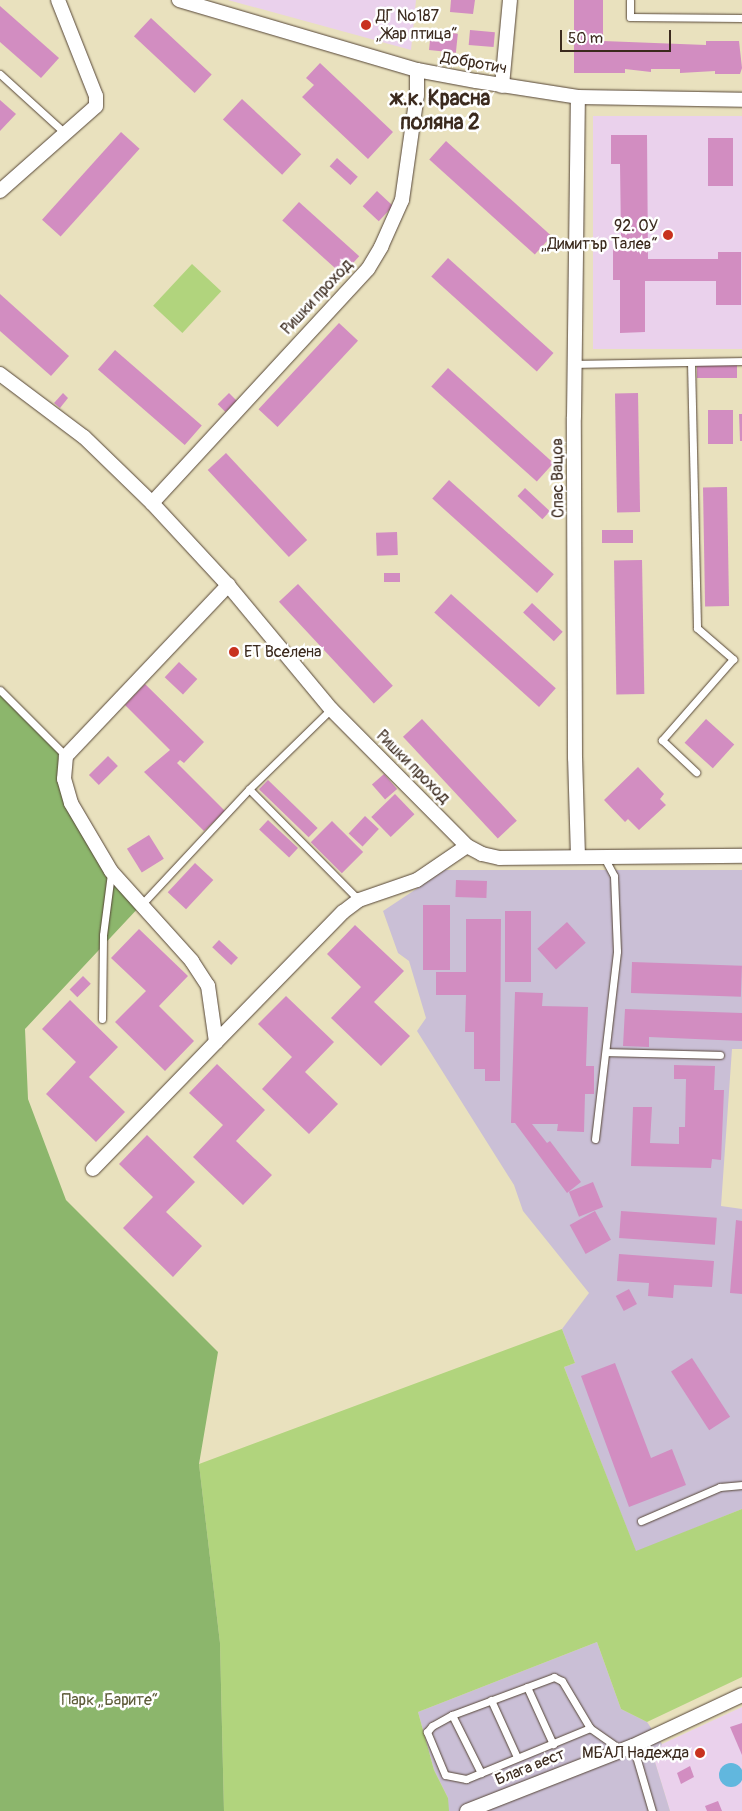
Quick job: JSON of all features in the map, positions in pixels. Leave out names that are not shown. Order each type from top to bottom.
[{"type":"street","points":[[0,191],[93,110],[97,102],[58,0]]},
{"type":"street","name":"Добротич","points":[[179,0],[417,70],[502,86],[578,98],[742,100]]},
{"type":"street","points":[[502,86],[510,0]]},
{"type":"street","name":"Ришки проход","points":[[152,503],[368,268],[381,247],[402,200],[416,103],[417,70]]},
{"type":"street","name":"Спас Вацов","points":[[578,98],[574,364],[574,758],[578,857]]},
{"type":"street","name":"Ришки проход","points":[[0,374],[84,437],[152,503],[228,585],[331,709],[467,846],[482,854],[500,858],[742,856]]},
{"type":"street","points":[[216,1042],[208,986],[192,961],[111,871],[71,803],[64,778],[66,756],[228,585]]},
{"type":"street","points":[[93,1169],[343,912],[359,900],[417,880],[467,846]]},
{"type":"street","name":"Блага вест","points":[[467,1811],[627,1748],[742,1694]]},
{"type":"lane","points":[[630,0],[630,17],[742,18]]},
{"type":"lane","points":[[0,74],[66,134]]},
{"type":"lane","points":[[574,364],[742,360]]},
{"type":"lane","points":[[692,362],[697,628],[733,658],[662,740],[696,772]]},
{"type":"lane","points":[[0,690],[66,756]]},
{"type":"lane","points":[[141,905],[249,789],[331,709]]},
{"type":"lane","points":[[249,789],[359,900]]},
{"type":"lane","points":[[595,1139],[617,951],[614,876],[604,857]]},
{"type":"lane","points":[[102,1019],[104,935],[111,871]]},
{"type":"lane","points":[[606,1052],[720,1056]]},
{"type":"lane","points":[[641,1521],[720,1488],[742,1485]]},
{"type":"lane","points":[[590,1728],[466,1779],[445,1775],[427,1732],[432,1726],[452,1715],[554,1677],[562,1681],[590,1728],[627,1748],[652,1811]]},
{"type":"lane","points":[[527,1687],[553,1744]]},
{"type":"lane","points":[[491,1700],[517,1757]]},
{"type":"lane","points":[[452,1715],[481,1773]]},
{"type":"shaded area","name":"ДГ №187 „Жар птица“","points":[[228,0],[416,0],[411,50]]},
{"type":"shaded area","name":"92. ОУ „Димитър Талев“","points":[[593,116],[742,116],[742,349],[593,349]]},
{"type":"shaded area","points":[[445,870],[742,870],[742,1049],[732,1049],[721,1206],[742,1209],[742,1509],[636,1552],[564,1367],[575,1363],[562,1329],[589,1293],[523,1211],[514,1185],[417,1031],[426,1018],[409,961],[398,953],[383,911]]},
{"type":"shaded area","points":[[597,1642],[621,1709],[647,1722],[662,1744],[655,1762],[670,1811],[448,1811],[448,1798],[434,1770],[418,1712]]},
{"type":"shaded area","name":"МБАЛ Надежда","points":[[742,1707],[742,1811],[670,1811],[655,1762],[662,1744]]},
{"type":"green space","points":[[192,264],[221,291],[182,333],[153,306]]},
{"type":"green space","name":"Парк „Барите“","points":[[0,690],[66,756],[71,803],[141,905],[25,1029],[28,1099],[66,1200],[218,1352],[199,1464],[220,1643],[224,1811],[0,1811]]},
{"type":"green space","points":[[562,1329],[575,1363],[564,1367],[636,1551],[742,1509],[742,1677],[647,1722],[621,1709],[597,1642],[418,1712],[434,1770],[448,1798],[449,1811],[224,1811],[220,1643],[199,1464]]},
{"type":"water","points":[[731,1763],[740,1766],[743,1775],[740,1784],[731,1787],[722,1784],[719,1775],[722,1766]]},
{"type":"building","points":[[451,0],[475,0],[473,14],[450,12]]},
{"type":"building","points":[[574,0],[603,0],[603,41],[706,45],[706,41],[739,41],[742,68],[740,74],[715,74],[715,71],[680,73],[680,69],[651,69],[651,72],[625,69],[625,73],[574,73]]},
{"type":"building","points":[[0,6],[59,58],[41,78],[0,42]]},
{"type":"building","points":[[151,18],[212,75],[195,93],[134,36]]},
{"type":"building","points":[[470,30],[495,32],[494,47],[469,45]]},
{"type":"building","points":[[431,31],[458,34],[456,53],[429,50]]},
{"type":"building","points":[[320,63],[393,132],[368,159],[302,97],[314,85],[306,78]]},
{"type":"building","points":[[242,99],[301,154],[282,175],[223,119]]},
{"type":"building","points":[[0,100],[16,114],[0,131]]},
{"type":"building","points":[[121,132],[140,149],[61,236],[42,220]]},
{"type":"building","points":[[611,135],[647,135],[648,259],[718,259],[718,252],[741,252],[741,305],[716,305],[716,281],[645,281],[645,332],[620,333],[620,280],[613,280],[613,236],[621,236],[620,164],[611,164]]},
{"type":"building","points":[[708,138],[733,138],[733,186],[708,186]]},
{"type":"building","points":[[446,141],[552,236],[535,255],[429,160]]},
{"type":"building","points":[[337,158],[358,177],[350,185],[330,166]]},
{"type":"building","points":[[377,191],[393,206],[379,221],[363,206]]},
{"type":"building","points":[[299,202],[359,256],[342,275],[282,221]]},
{"type":"building","points":[[448,258],[554,353],[537,372],[431,277]]},
{"type":"building","points":[[0,294],[69,356],[51,376],[0,331]]},
{"type":"building","points":[[339,323],[358,341],[278,427],[259,409]]},
{"type":"building","points":[[115,350],[202,425],[185,445],[98,370]]},
{"type":"building","points":[[697,364],[737,364],[737,378],[697,378]]},
{"type":"building","points":[[448,368],[554,463],[537,482],[431,387]]},
{"type":"building","points":[[63,393],[68,398],[60,408],[54,403]]},
{"type":"building","points":[[229,393],[237,401],[225,412],[218,404]]},
{"type":"building","points":[[615,393],[638,393],[640,512],[617,512]]},
{"type":"building","points":[[708,410],[733,410],[733,444],[708,444]]},
{"type":"building","points":[[739,414],[742,414],[742,441],[740,441]]},
{"type":"building","points":[[226,453],[307,540],[289,557],[208,470]]},
{"type":"building","points":[[449,480],[554,574],[537,593],[432,499]]},
{"type":"building","points":[[703,487],[727,487],[729,606],[705,606]]},
{"type":"building","points":[[525,488],[550,511],[542,519],[517,496]]},
{"type":"building","points":[[602,530],[633,530],[633,543],[602,543]]},
{"type":"building","points":[[397,532],[398,555],[377,556],[376,533]]},
{"type":"building","points":[[614,560],[642,560],[644,694],[616,694]]},
{"type":"building","points":[[384,573],[400,573],[400,582],[384,582]]},
{"type":"building","points":[[298,584],[393,686],[374,703],[279,602]]},
{"type":"building","points":[[451,594],[556,688],[539,707],[434,613]]},
{"type":"building","points":[[532,603],[563,632],[554,641],[523,613]]},
{"type":"building","points":[[179,662],[197,679],[183,694],[165,677]]},
{"type":"building","points":[[145,684],[204,742],[184,763],[180,760],[177,763],[225,811],[204,831],[144,772],[170,750],[125,705]]},
{"type":"building","points":[[422,719],[517,821],[498,838],[403,737]]},
{"type":"building","points":[[706,719],[734,744],[713,768],[685,743]]},
{"type":"building","points":[[108,756],[118,766],[99,785],[89,775]]},
{"type":"building","points":[[638,767],[664,794],[660,799],[666,805],[639,830],[628,819],[625,822],[604,800]]},
{"type":"building","points":[[384,774],[397,789],[385,800],[372,784]]},
{"type":"building","points":[[268,780],[318,828],[309,837],[259,789]]},
{"type":"building","points":[[395,794],[414,814],[391,837],[371,817]]},
{"type":"building","points":[[365,816],[379,829],[363,847],[349,834]]},
{"type":"building","points":[[268,820],[298,848],[289,857],[259,830]]},
{"type":"building","points":[[332,821],[363,852],[342,873],[311,842]]},
{"type":"building","points":[[149,835],[164,859],[142,873],[127,849]]},
{"type":"building","points":[[195,863],[213,880],[186,909],[168,892]]},
{"type":"building","points":[[456,880],[487,881],[486,898],[455,897]]},
{"type":"building","points":[[423,905],[450,905],[450,970],[423,970]]},
{"type":"building","points":[[505,911],[531,911],[531,982],[505,982]]},
{"type":"building","points":[[466,919],[501,919],[500,1081],[485,1081],[485,1069],[474,1069],[474,1032],[465,1032],[466,995],[436,995],[436,972],[466,972]]},
{"type":"building","points":[[567,922],[586,943],[556,970],[537,949]]},
{"type":"building","points":[[355,925],[404,971],[374,1002],[410,1036],[381,1066],[331,1018],[361,987],[327,954]]},
{"type":"building","points":[[139,929],[188,976],[159,1006],[194,1041],[165,1071],[115,1022],[146,991],[111,958]]},
{"type":"building","points":[[219,940],[238,958],[231,965],[212,947]]},
{"type":"building","points":[[632,962],[742,966],[741,997],[631,993]]},
{"type":"building","points":[[83,976],[91,984],[77,997],[70,989]]},
{"type":"building","points":[[515,992],[543,993],[542,1006],[588,1007],[586,1066],[594,1066],[594,1094],[585,1094],[584,1132],[557,1131],[558,1124],[532,1124],[547,1143],[550,1141],[581,1182],[567,1193],[515,1123],[511,1123]]},
{"type":"building","points":[[286,996],[334,1042],[305,1072],[338,1104],[309,1134],[262,1089],[292,1057],[258,1024]]},
{"type":"building","points":[[70,1000],[118,1047],[89,1077],[125,1112],[96,1142],[46,1094],[76,1062],[42,1029]]},
{"type":"building","points":[[625,1009],[742,1013],[742,1041],[649,1037],[649,1047],[623,1046]]},
{"type":"building","points":[[217,1064],[265,1110],[236,1141],[272,1175],[243,1205],[193,1157],[223,1125],[189,1093]]},
{"type":"building","points":[[674,1065],[715,1066],[714,1090],[724,1090],[721,1160],[712,1159],[711,1168],[631,1166],[633,1107],[652,1107],[650,1143],[679,1144],[679,1127],[685,1127],[686,1079],[674,1079]]},
{"type":"building","points":[[147,1135],[195,1182],[166,1212],[202,1246],[173,1277],[123,1228],[153,1197],[119,1164]]},
{"type":"building","points":[[593,1182],[603,1207],[579,1217],[569,1192]]},
{"type":"building","points":[[595,1211],[611,1240],[586,1254],[570,1225]]},
{"type":"building","points":[[621,1211],[717,1218],[715,1245],[619,1238]]},
{"type":"building","points":[[736,1220],[742,1221],[742,1294],[730,1293]]},
{"type":"building","points":[[619,1254],[714,1261],[712,1287],[674,1285],[673,1298],[648,1296],[649,1283],[617,1281]]},
{"type":"building","points":[[629,1289],[637,1304],[624,1311],[616,1296]]},
{"type":"building","points":[[692,1358],[730,1417],[709,1430],[671,1372]]},
{"type":"building","points":[[615,1363],[651,1458],[672,1449],[686,1485],[629,1507],[581,1376]]},
{"type":"building","points":[[742,1723],[742,1755],[730,1727]]},
{"type":"building","points":[[690,1766],[694,1777],[681,1784],[677,1773]]},
{"type":"building","points":[[718,1801],[722,1811],[707,1811],[705,1806]]},
{"type":"place","name":"ДГ №187 „Жар птица“","points":[[366,25]]},
{"type":"place","name":"92. ОУ „Димитър Талев“","points":[[668,235]]},
{"type":"place","name":"ЕТ Вселена","points":[[234,652]]},
{"type":"place","name":"МБАЛ Надежда","points":[[700,1753]]},
{"type":"district","name":"ж.к. Красна поляна 2","points":[[440,111]]}]
